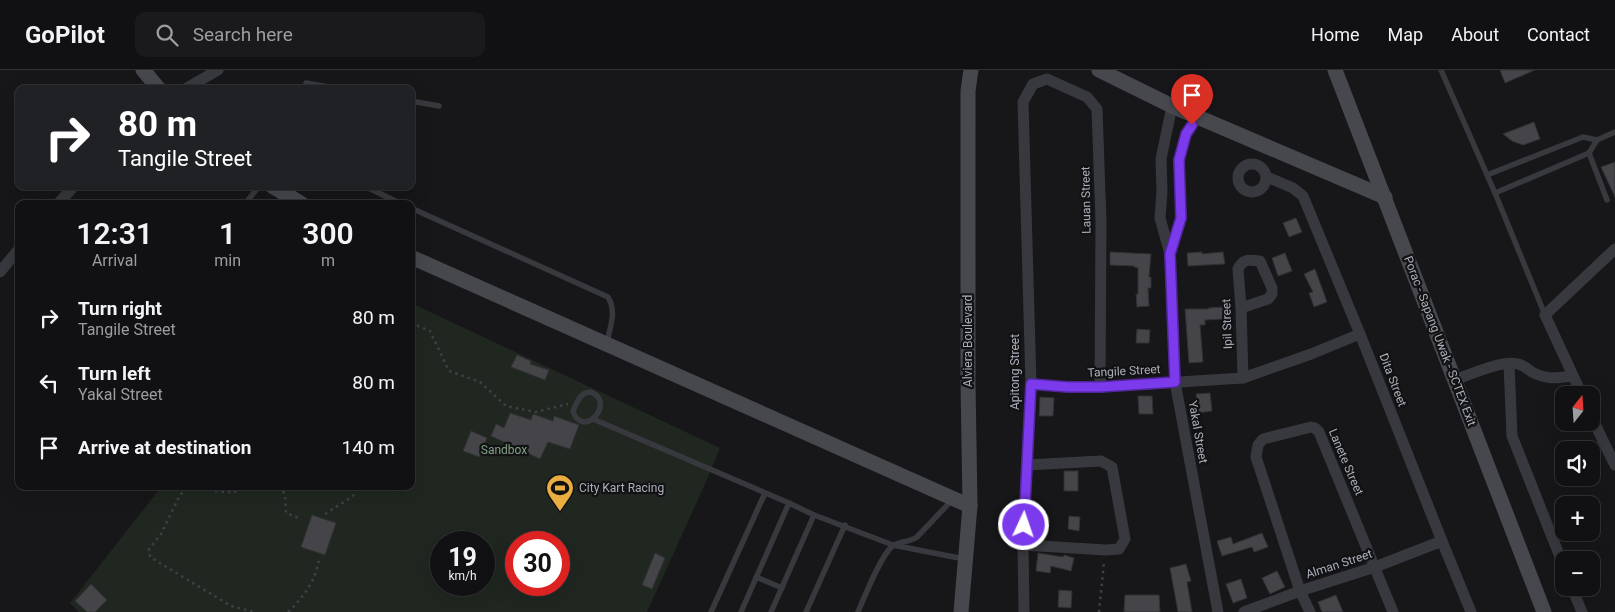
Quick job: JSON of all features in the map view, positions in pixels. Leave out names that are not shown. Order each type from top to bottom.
[{"type":"street","points":[[142,70],[155,85]]},
{"type":"street","points":[[192,85],[218,70]]},
{"type":"street","name":"Alviera Boulevard","points":[[961,612],[970,506],[968,91],[971,70]]},
{"type":"street","points":[[1099,70],[1116,75],[1172,106],[1385,197]]},
{"type":"street","name":"Porac - Sapang Uwak - SCTEX Exit","points":[[1335,70],[1544,612]]},
{"type":"street","name":"Lauan Street","points":[[1023,102],[1033,84],[1047,79],[1087,97],[1097,109],[1101,221],[1100,387]]},
{"type":"street","name":"Apitong Street","points":[[1023,102],[1031,384],[1022,545],[1024,612]]},
{"type":"street","name":"Yakal Street","points":[[1172,106],[1161,159],[1162,191],[1160,218],[1170,254],[1175,382],[1218,612]]},
{"type":"street","name":"Yakal Street","points":[[1170,254],[1181,218],[1179,160],[1186,134],[1197,117]]},
{"type":"street","name":"Dita Street","points":[[1267,178],[1293,188],[1303,196],[1472,612]]},
{"type":"street","points":[[62,200],[70,190]]},
{"type":"street","points":[[279,190],[295,200]]},
{"type":"street","points":[[1162,191],[1180,191]]},
{"type":"street","points":[[1578,386],[1545,315],[1615,249]]},
{"type":"street","points":[[0,272],[15,254]]},
{"type":"street","points":[[415,259],[970,506]]},
{"type":"street","name":"Ipil Street","points":[[1241,308],[1268,299],[1272,294],[1272,288],[1260,260],[1247,259],[1240,263],[1238,269],[1241,308],[1242,378]]},
{"type":"street","name":"Tangile Street","points":[[1031,384],[1100,387],[1242,378],[1311,354],[1360,334]]},
{"type":"street","points":[[1455,380],[1496,366],[1509,364],[1519,364],[1550,379],[1573,376]]},
{"type":"street","points":[[1509,364],[1512,436],[1558,551]]},
{"type":"street","name":"Lanete Street","points":[[1300,591],[1256,457],[1258,445],[1263,440],[1311,427],[1319,432],[1375,567]]},
{"type":"street","points":[[1598,431],[1615,465]]},
{"type":"street","points":[[1022,545],[1106,550],[1119,549],[1125,538],[1112,467],[1101,461],[1027,465]]},
{"type":"street","name":"Alman Street","points":[[1244,612],[1300,591],[1375,567],[1442,541]]},
{"type":"street","points":[[1375,567],[1393,612]]},
{"type":"street","points":[[1300,591],[1310,612]]},
{"type":"street","points":[[1575,596],[1582,612]]},
{"type":"lane","points":[[1440,70],[1495,193],[1545,315]]},
{"type":"lane","points":[[306,83],[317,85]]},
{"type":"lane","points":[[415,102],[439,106]]},
{"type":"lane","points":[[1495,193],[1589,153],[1597,140],[1615,132]]},
{"type":"lane","points":[[1487,175],[1583,137],[1597,140]]},
{"type":"lane","points":[[1589,153],[1607,200]]},
{"type":"lane","points":[[248,200],[256,190]]},
{"type":"lane","points":[[372,190],[394,200]]},
{"type":"lane","points":[[415,210],[608,297],[612,304],[613,312],[606,345]]},
{"type":"lane","points":[[592,392],[600,399],[601,406],[592,419],[582,422],[576,418],[573,411],[578,401],[584,393],[592,392]]},
{"type":"lane","points":[[592,419],[814,515],[893,545],[965,559]]},
{"type":"lane","points":[[711,612],[766,493]]},
{"type":"lane","points":[[858,612],[880,562],[893,545],[910,541],[917,537],[953,499]]},
{"type":"lane","points":[[741,612],[789,503]]},
{"type":"lane","points":[[771,612],[814,515]]},
{"type":"lane","points":[[806,612],[845,526]]},
{"type":"lane","points":[[756,577],[782,588]]},
{"type":"path","points":[[415,324],[430,331],[449,370],[480,382],[506,406],[536,412],[578,401]]},
{"type":"path","points":[[185,490],[180,495],[161,534],[149,549],[150,557],[231,606],[254,612]]},
{"type":"path","points":[[215,490],[234,493],[237,490]]},
{"type":"path","points":[[282,490],[285,494],[286,513],[301,518]]},
{"type":"path","points":[[325,514],[353,496],[355,490]]},
{"type":"path","points":[[1099,612],[1106,550]]},
{"type":"path","points":[[288,612],[299,602],[309,587],[317,572],[319,559]]},
{"type":"green space","name":"Sandbox","points":[[415,305],[720,448],[647,612],[79,612],[70,603],[159,490],[415,490]]},
{"type":"building","points":[[1500,70],[1535,70],[1505,83]]},
{"type":"building","points":[[1534,122],[1540,139],[1523,145],[1512,141],[1503,134]]},
{"type":"building","points":[[1615,162],[1615,197],[1601,167]]},
{"type":"building","points":[[1296,218],[1302,232],[1289,237],[1283,223]]},
{"type":"building","points":[[1110,252],[1151,254],[1149,277],[1151,277],[1151,288],[1148,288],[1149,306],[1137,307],[1138,268],[1134,266],[1110,265]]},
{"type":"building","points":[[1202,252],[1202,254],[1223,252],[1225,264],[1188,266],[1187,253]]},
{"type":"building","points":[[1285,253],[1292,271],[1278,276],[1272,258]]},
{"type":"building","points":[[1315,269],[1327,302],[1314,307],[1309,293],[1313,292],[1304,274]]},
{"type":"building","points":[[1223,307],[1224,319],[1205,320],[1205,325],[1200,325],[1203,362],[1189,363],[1185,309]]},
{"type":"building","points":[[1137,329],[1150,330],[1149,343],[1136,343]]},
{"type":"building","points":[[517,355],[531,361],[530,364],[549,370],[545,380],[511,367]]},
{"type":"building","points":[[1210,393],[1212,411],[1198,413],[1196,394]]},
{"type":"building","points":[[1138,396],[1152,396],[1153,414],[1139,414]]},
{"type":"building","points":[[1040,397],[1054,398],[1053,416],[1039,416]]},
{"type":"building","points":[[510,413],[531,420],[533,414],[553,421],[554,416],[579,425],[570,449],[548,442],[540,459],[491,436],[496,424],[504,428]]},
{"type":"building","points":[[471,431],[487,438],[479,457],[463,451]]},
{"type":"building","points":[[1064,471],[1078,471],[1078,491],[1064,491]]},
{"type":"building","points":[[312,515],[336,523],[325,555],[301,547]]},
{"type":"building","points":[[1069,516],[1080,517],[1079,531],[1068,529]]},
{"type":"building","points":[[1262,533],[1268,547],[1254,552],[1252,547],[1222,556],[1217,541],[1231,537],[1233,544]]},
{"type":"building","points":[[655,553],[665,558],[652,589],[642,585]]},
{"type":"building","points":[[1038,553],[1063,557],[1064,555],[1074,558],[1071,571],[1051,566],[1050,573],[1036,571]]},
{"type":"building","points":[[1186,564],[1191,581],[1187,582],[1192,612],[1178,612],[1170,568]]},
{"type":"building","points":[[1277,571],[1285,587],[1270,594],[1262,578]]},
{"type":"building","points":[[1241,579],[1247,598],[1233,603],[1226,584]]},
{"type":"building","points":[[91,584],[107,600],[95,612],[87,612],[75,601]]},
{"type":"building","points":[[1059,590],[1072,591],[1071,608],[1058,607]]},
{"type":"building","points":[[1125,595],[1159,595],[1160,612],[1124,612]]},
{"type":"building","points":[[1336,595],[1343,612],[1322,612],[1318,602]]},
{"type":"place","name":"City Kart Racing","points":[[560,512]]},
{"type":"route","points":[[1024,525],[1031,384],[1100,387],[1175,382],[1170,254],[1181,218],[1179,160],[1186,134],[1192,125]]}]
